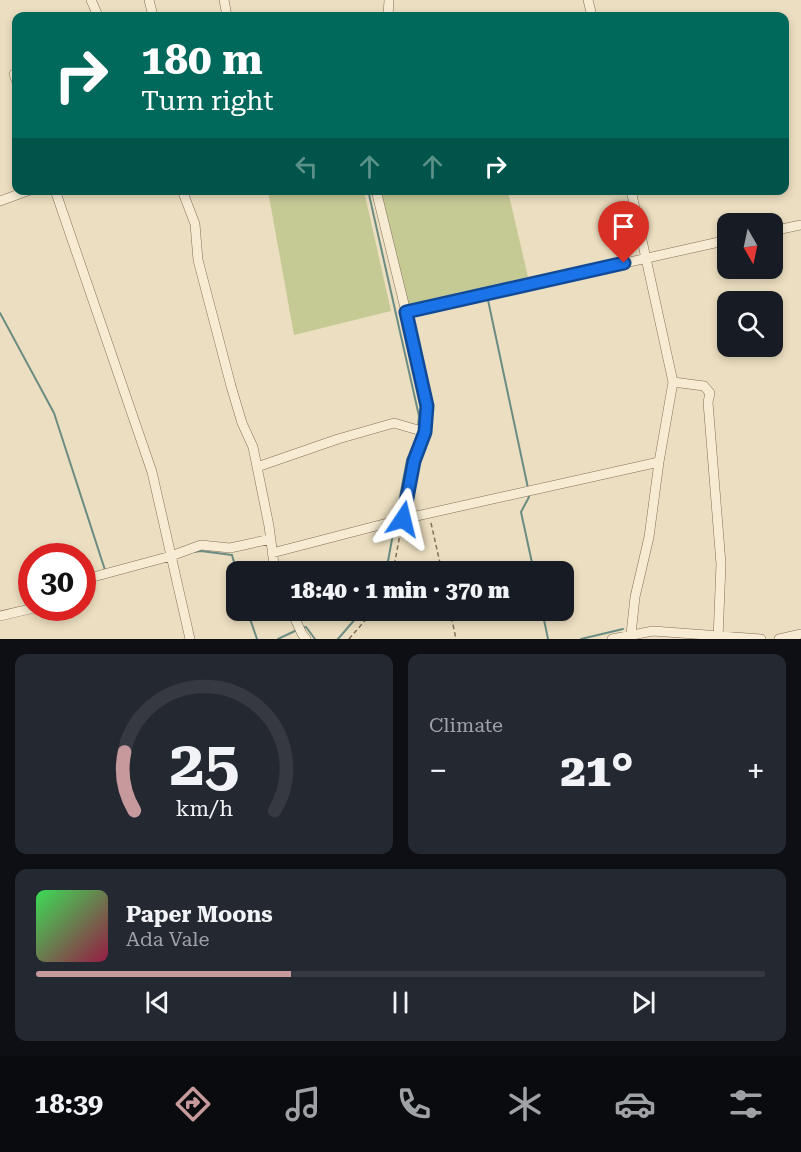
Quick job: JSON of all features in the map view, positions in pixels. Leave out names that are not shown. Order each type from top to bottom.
[{"type":"street","points":[[0,201],[16,195]]},
{"type":"street","points":[[57,195],[152,472],[190,639]]},
{"type":"street","points":[[184,195],[195,224],[198,260],[231,386],[242,423],[253,447],[273,561]]},
{"type":"street","points":[[377,195],[427,406],[425,432],[414,461],[403,519]]},
{"type":"street","points":[[631,634],[635,597],[649,537],[673,382],[633,195]]},
{"type":"street","points":[[783,229],[801,225]]},
{"type":"street","points":[[406,312],[717,242]]},
{"type":"street","points":[[673,382],[704,386],[710,393],[708,402],[721,564],[718,637]]},
{"type":"street","points":[[257,467],[338,439],[394,423],[425,432]]},
{"type":"street","points":[[272,553],[403,519],[659,462]]},
{"type":"street","points":[[96,576],[171,556],[201,545],[230,548],[271,539]]},
{"type":"street","points":[[0,616],[18,612]]},
{"type":"street","points":[[296,621],[306,639]]},
{"type":"street","points":[[612,639],[653,631],[761,639]]},
{"type":"street","points":[[779,639],[801,634]]},
{"type":"path","points":[[429,514],[440,561]]},
{"type":"path","points":[[395,561],[403,519]]},
{"type":"path","points":[[349,639],[365,621]]},
{"type":"path","points":[[452,621],[456,639]]},
{"type":"green space","points":[[269,195],[365,195],[391,311],[294,335]]},
{"type":"green space","points":[[382,195],[509,195],[528,277],[409,306]]},
{"type":"waterway","points":[[369,195],[419,416],[418,428]]},
{"type":"waterway","points":[[488,300],[528,488]]},
{"type":"waterway","points":[[0,313],[54,413],[105,570]]},
{"type":"waterway","points":[[396,518],[407,460],[418,434]]},
{"type":"waterway","points":[[528,494],[529,497],[521,512],[532,561]]},
{"type":"waterway","points":[[388,561],[395,523]]},
{"type":"waterway","points":[[193,552],[232,555],[234,561]]},
{"type":"waterway","points":[[251,621],[257,639]]},
{"type":"waterway","points":[[338,639],[354,621]]},
{"type":"waterway","points":[[544,621],[548,639]]},
{"type":"waterway","points":[[302,628],[306,627],[315,639]]},
{"type":"waterway","points":[[581,639],[623,629]]},
{"type":"waterway","points":[[278,639],[297,630]]},
{"type":"route","points":[[403,519],[414,461],[425,432],[427,406],[406,312],[624,263]]}]
